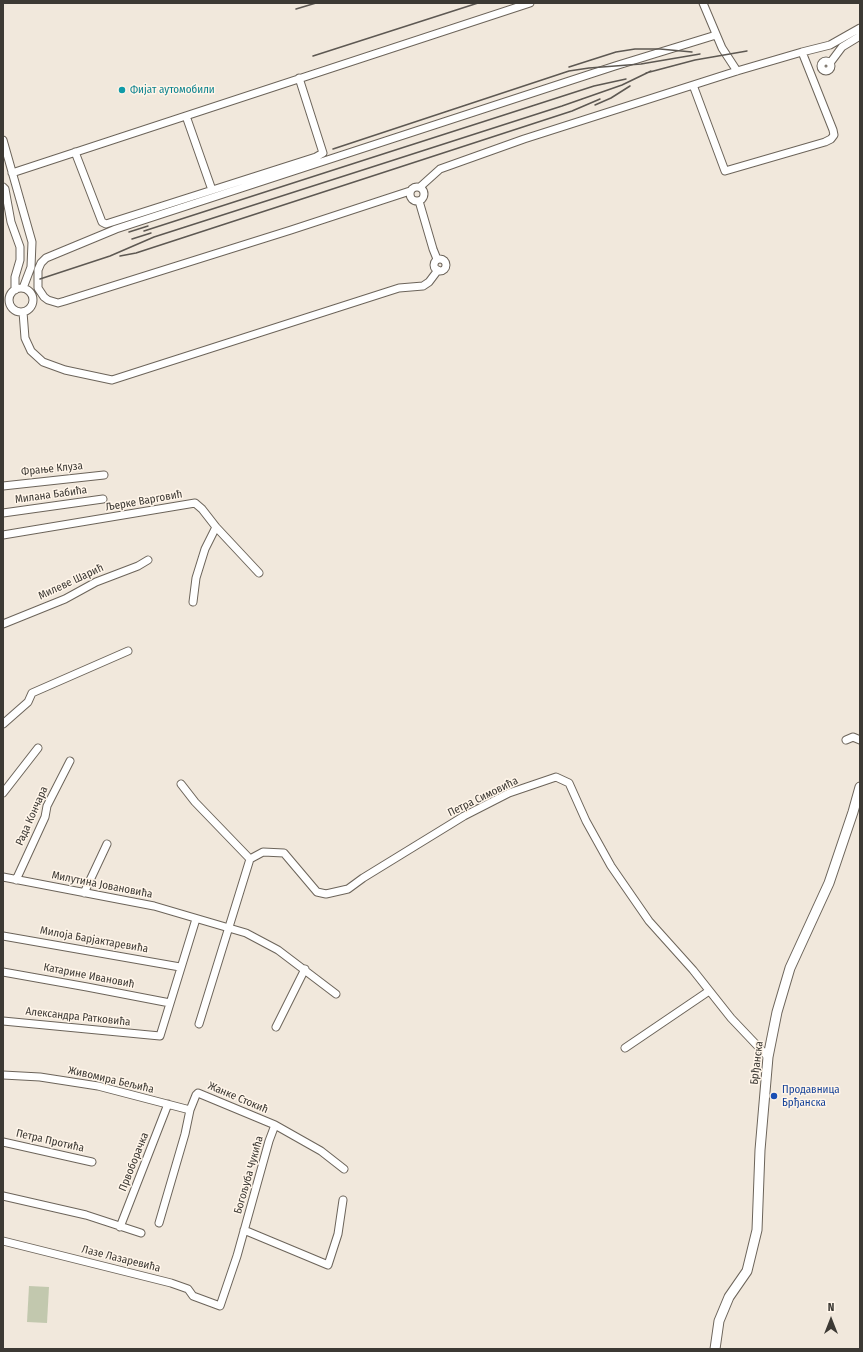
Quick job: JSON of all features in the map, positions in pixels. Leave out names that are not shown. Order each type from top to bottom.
[{"type":"street","points":[[12,173],[530,3]]},
{"type":"street","points":[[703,3],[722,48],[737,71]]},
{"type":"street","points":[[420,188],[440,169],[524,139],[737,71],[830,44],[860,28]]},
{"type":"street","points":[[419,201],[423,198],[424,193],[420,188],[415,187],[410,191],[291,230],[58,303],[44,297],[38,288],[38,270],[46,258],[116,229],[615,66],[716,35]]},
{"type":"street","points":[[830,63],[842,47],[860,36]]},
{"type":"street","points":[[693,85],[725,171],[825,142],[831,139],[834,135],[833,130],[802,52]]},
{"type":"street","points":[[75,152],[102,222],[106,224],[316,157],[323,153],[299,78]]},
{"type":"street","points":[[186,116],[212,190]]},
{"type":"street","points":[[3,140],[32,242],[31,266],[19,289]]},
{"type":"street","points":[[3,187],[5,189],[11,222],[20,247],[20,260],[15,277],[19,289]]},
{"type":"street","points":[[410,191],[409,196],[412,200],[419,201]]},
{"type":"street","points":[[419,201],[433,249],[438,259]]},
{"type":"street","points":[[438,259],[443,259],[446,264],[444,270],[438,270],[434,266],[438,259]]},
{"type":"street","points":[[23,312],[25,338],[30,351],[43,362],[65,370],[112,380],[399,288],[423,286],[429,282],[438,270]]},
{"type":"street","points":[[19,289],[30,292],[33,298],[30,308],[23,312],[15,310],[6,299],[12,292],[19,289]]},
{"type":"street","name":"Фрање Клуза","points":[[3,486],[104,475]]},
{"type":"street","name":"Милана Бабића","points":[[3,513],[103,499]]},
{"type":"street","name":"Љерке Варговић","points":[[3,535],[195,503],[259,573]]},
{"type":"street","points":[[193,602],[196,578],[205,549],[216,526]]},
{"type":"street","name":"Милеве Шарић","points":[[3,624],[65,599],[96,582],[138,566],[148,560]]},
{"type":"street","points":[[3,724],[28,702],[32,693],[128,651]]},
{"type":"street","points":[[846,740],[853,737],[860,740]]},
{"type":"street","points":[[3,793],[38,748]]},
{"type":"street","name":"Рада Кончара","points":[[16,880],[45,817],[47,806],[70,761]]},
{"type":"street","name":"Петра Симовића","points":[[250,858],[263,852],[284,853],[317,892],[326,894],[348,889],[363,878],[464,816],[509,793],[556,777],[569,783],[586,821],[611,866],[649,920],[693,970],[731,1018],[768,1057]]},
{"type":"street","points":[[181,784],[195,802],[250,858],[199,1024]]},
{"type":"street","name":"Брђанска","points":[[716,1349],[719,1321],[729,1297],[747,1271],[757,1230],[760,1150],[768,1057],[777,1012],[790,968],[829,883],[860,787]]},
{"type":"street","points":[[84,893],[107,844]]},
{"type":"street","name":"Милутина Јовановића","points":[[3,878],[154,906],[246,933],[278,950],[336,994]]},
{"type":"street","points":[[170,1004],[196,919]]},
{"type":"street","name":"Милоја Барјактаревића","points":[[3,936],[180,968]]},
{"type":"street","points":[[276,1027],[304,969]]},
{"type":"street","name":"Катарине Ивановић","points":[[3,972],[170,1004]]},
{"type":"street","points":[[625,1048],[709,991]]},
{"type":"street","name":"Александра Ратковића","points":[[3,1021],[160,1036],[170,1004]]},
{"type":"street","name":"Живомира Бељића","points":[[3,1075],[74,1081],[190,1110]]},
{"type":"street","name":"Жанке Стокић","points":[[159,1223],[185,1134],[190,1110],[198,1093],[275,1125],[321,1151],[344,1169]]},
{"type":"street","name":"Првоборачка","points":[[120,1227],[168,1104]]},
{"type":"street","name":"Богољуба Чукића","points":[[223,1298],[237,1256],[269,1141],[275,1125]]},
{"type":"street","name":"Петра Протића","points":[[3,1142],[92,1162]]},
{"type":"street","points":[[3,1196],[86,1215],[141,1233]]},
{"type":"street","name":"Богољуба Чукића","points":[[244,1230],[328,1265],[338,1234],[343,1200]]},
{"type":"street","name":"Лазе Лазаревића","points":[[3,1241],[171,1283],[188,1289],[193,1296],[220,1306],[223,1298]]},
{"type":"green space","points":[[29,1286],[49,1287],[47,1323],[27,1322]]},
{"type":"railway","points":[[296,9],[316,3]]},
{"type":"railway","points":[[313,56],[478,3]]},
{"type":"railway","points":[[569,67],[616,52],[635,49],[660,49],[692,52]]},
{"type":"railway","points":[[646,73],[695,60],[747,51]]},
{"type":"railway","points":[[333,149],[569,71],[641,64],[700,54]]},
{"type":"railway","points":[[40,279],[110,256],[154,237],[562,106],[622,85],[651,71]]},
{"type":"railway","points":[[144,231],[594,86],[626,79]]},
{"type":"railway","points":[[595,105],[611,98],[630,86]]},
{"type":"railway","points":[[120,256],[136,253],[572,111],[600,99]]},
{"type":"railway","points":[[129,232],[148,226]]},
{"type":"railway","points":[[132,239],[151,233]]},
{"type":"place","name":"Фијат аутомобили","points":[[122,90]]},
{"type":"place","name":"Продавница Брђанска","points":[[774,1096]]}]
